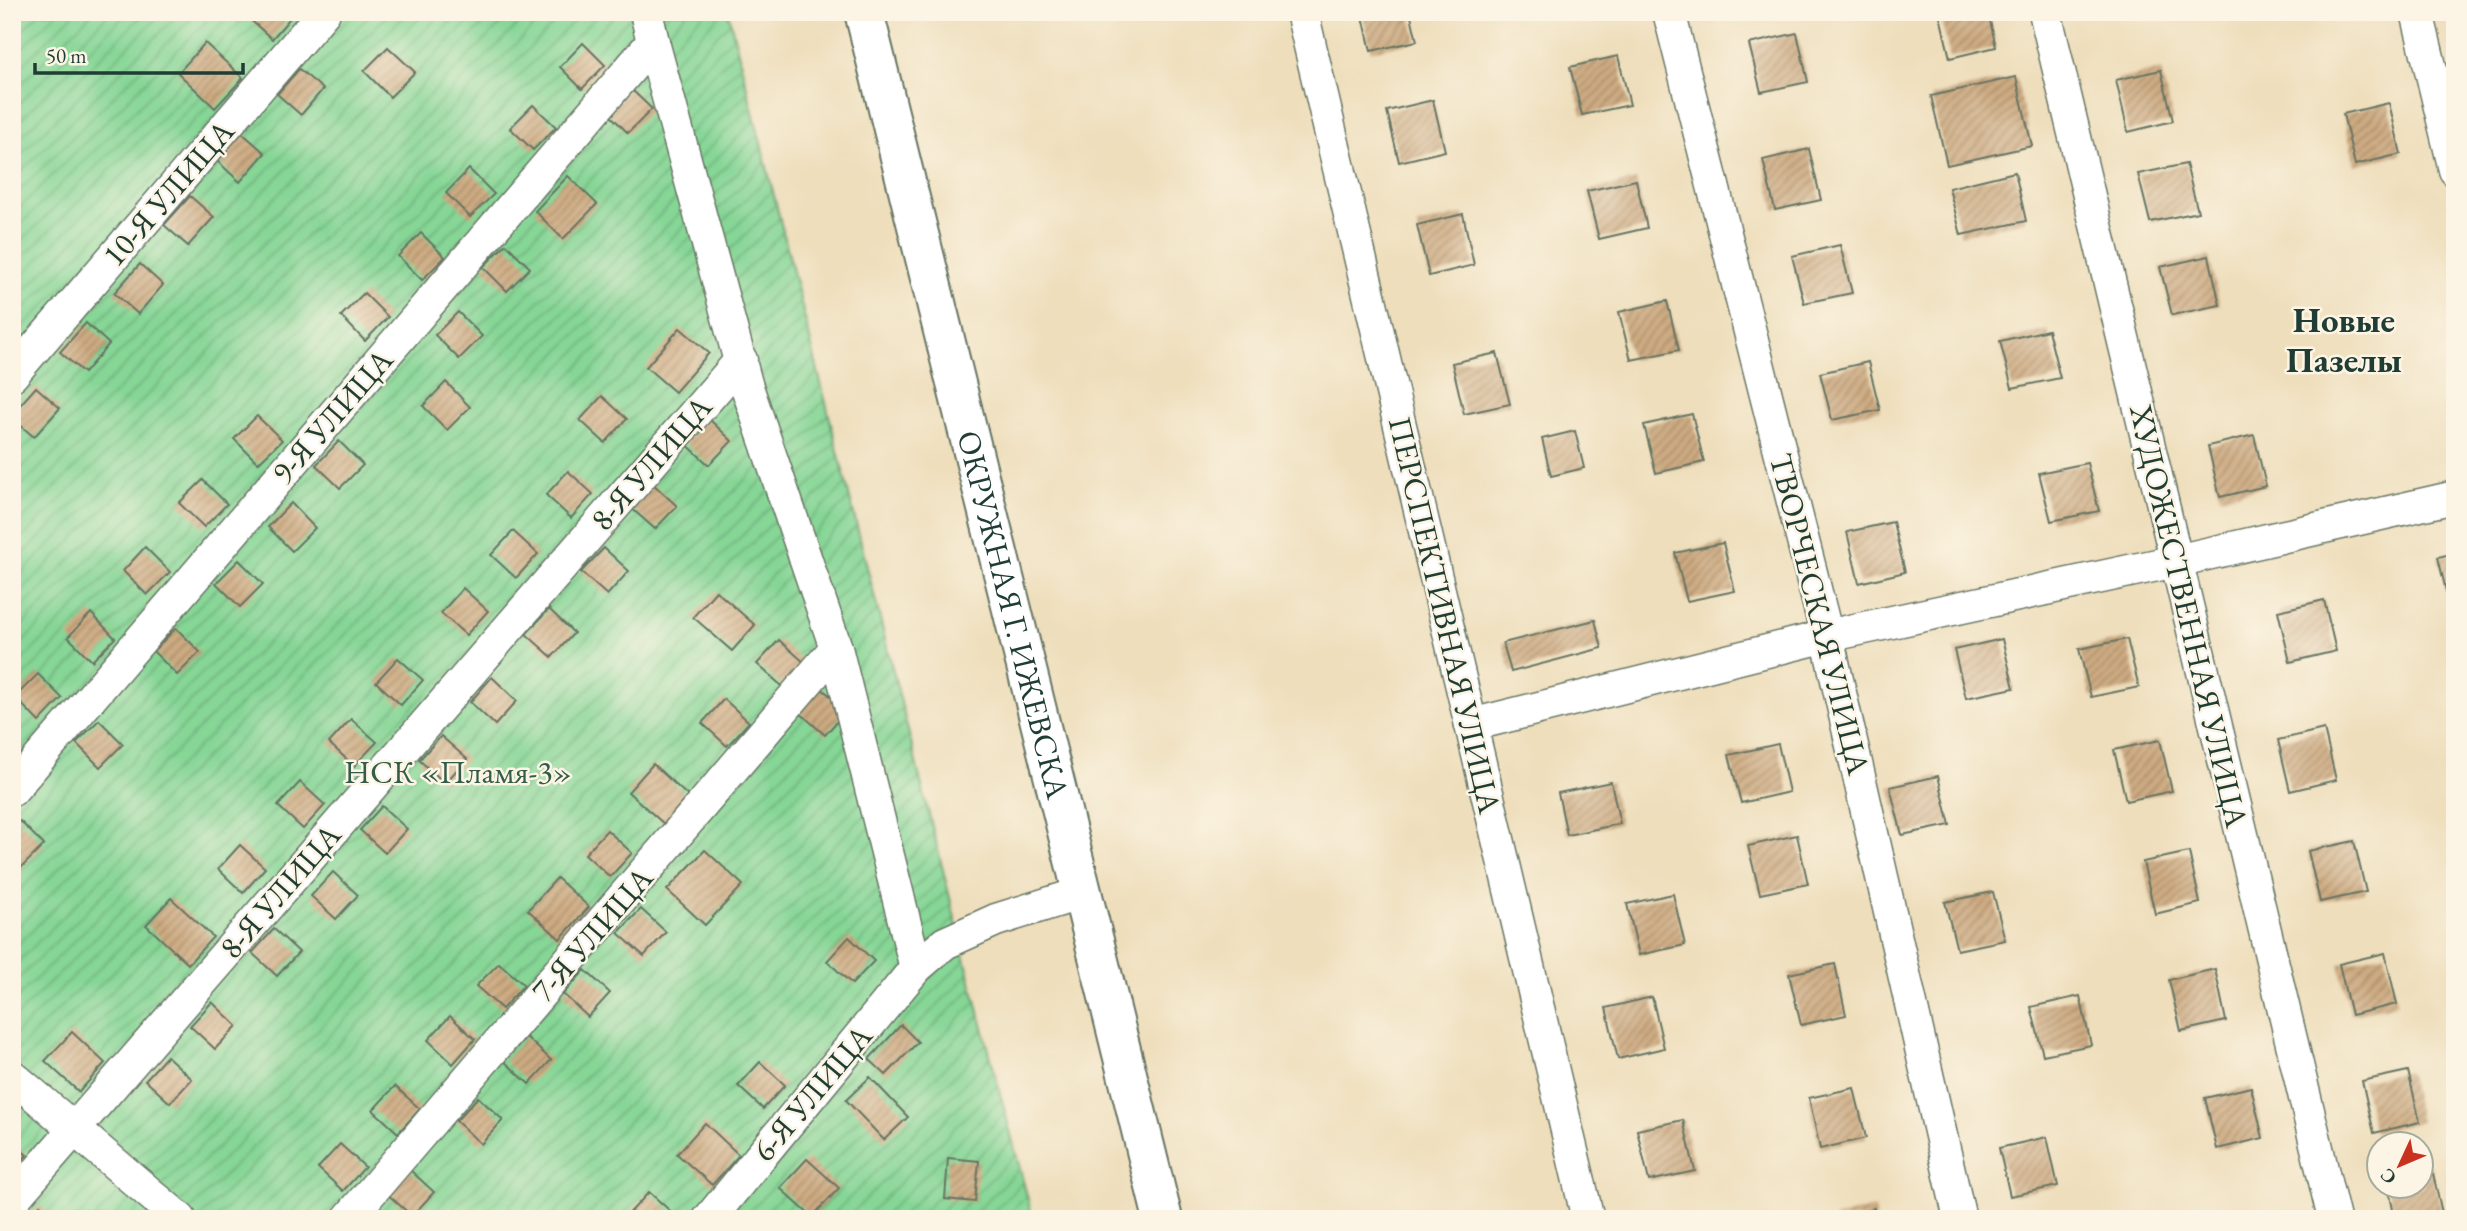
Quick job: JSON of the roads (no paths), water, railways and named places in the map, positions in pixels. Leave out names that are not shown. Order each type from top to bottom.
[{"type":"main road","name":"ОКРУЖНАЯ Г. ИЖЕВСКА","points":[[864,12],[1163,1219]]},
{"type":"street","name":"10-Я УЛИЦА","points":[[12,375],[324,12]]},
{"type":"street","name":"ПЕРСПЕКТИВНАЯ УЛИЦА","points":[[1302,12],[1588,1219]]},
{"type":"street","name":"ТВОРЧЕСКАЯ УЛИЦА","points":[[1669,12],[1827,636],[1960,1219]]},
{"type":"street","name":"ХУДОЖЕСТВЕННАЯ УЛИЦА","points":[[2045,12],[2334,1219]]},
{"type":"street","points":[[2417,12],[2455,170]]},
{"type":"street","points":[[650,27],[747,387],[836,648],[916,968]]},
{"type":"street","name":"9-Я УЛИЦА","points":[[12,790],[650,27]]},
{"type":"street","name":"8-Я УЛИЦА","points":[[12,1202],[741,360]]},
{"type":"street","points":[[1471,725],[1827,636],[2176,561],[2455,497]]},
{"type":"street","name":"7-Я УЛИЦА","points":[[348,1219],[836,648]]},
{"type":"street","name":"6-Я УЛИЦА","points":[[709,1219],[916,968],[945,943],[996,920],[1082,893]]},
{"type":"street","points":[[12,1076],[180,1219]]},
{"type":"district","name":"Новые Пазелы","points":[[2344,340]]},
{"type":"park label","name":"НСК «Пламя-3»","points":[[458,772]]}]
